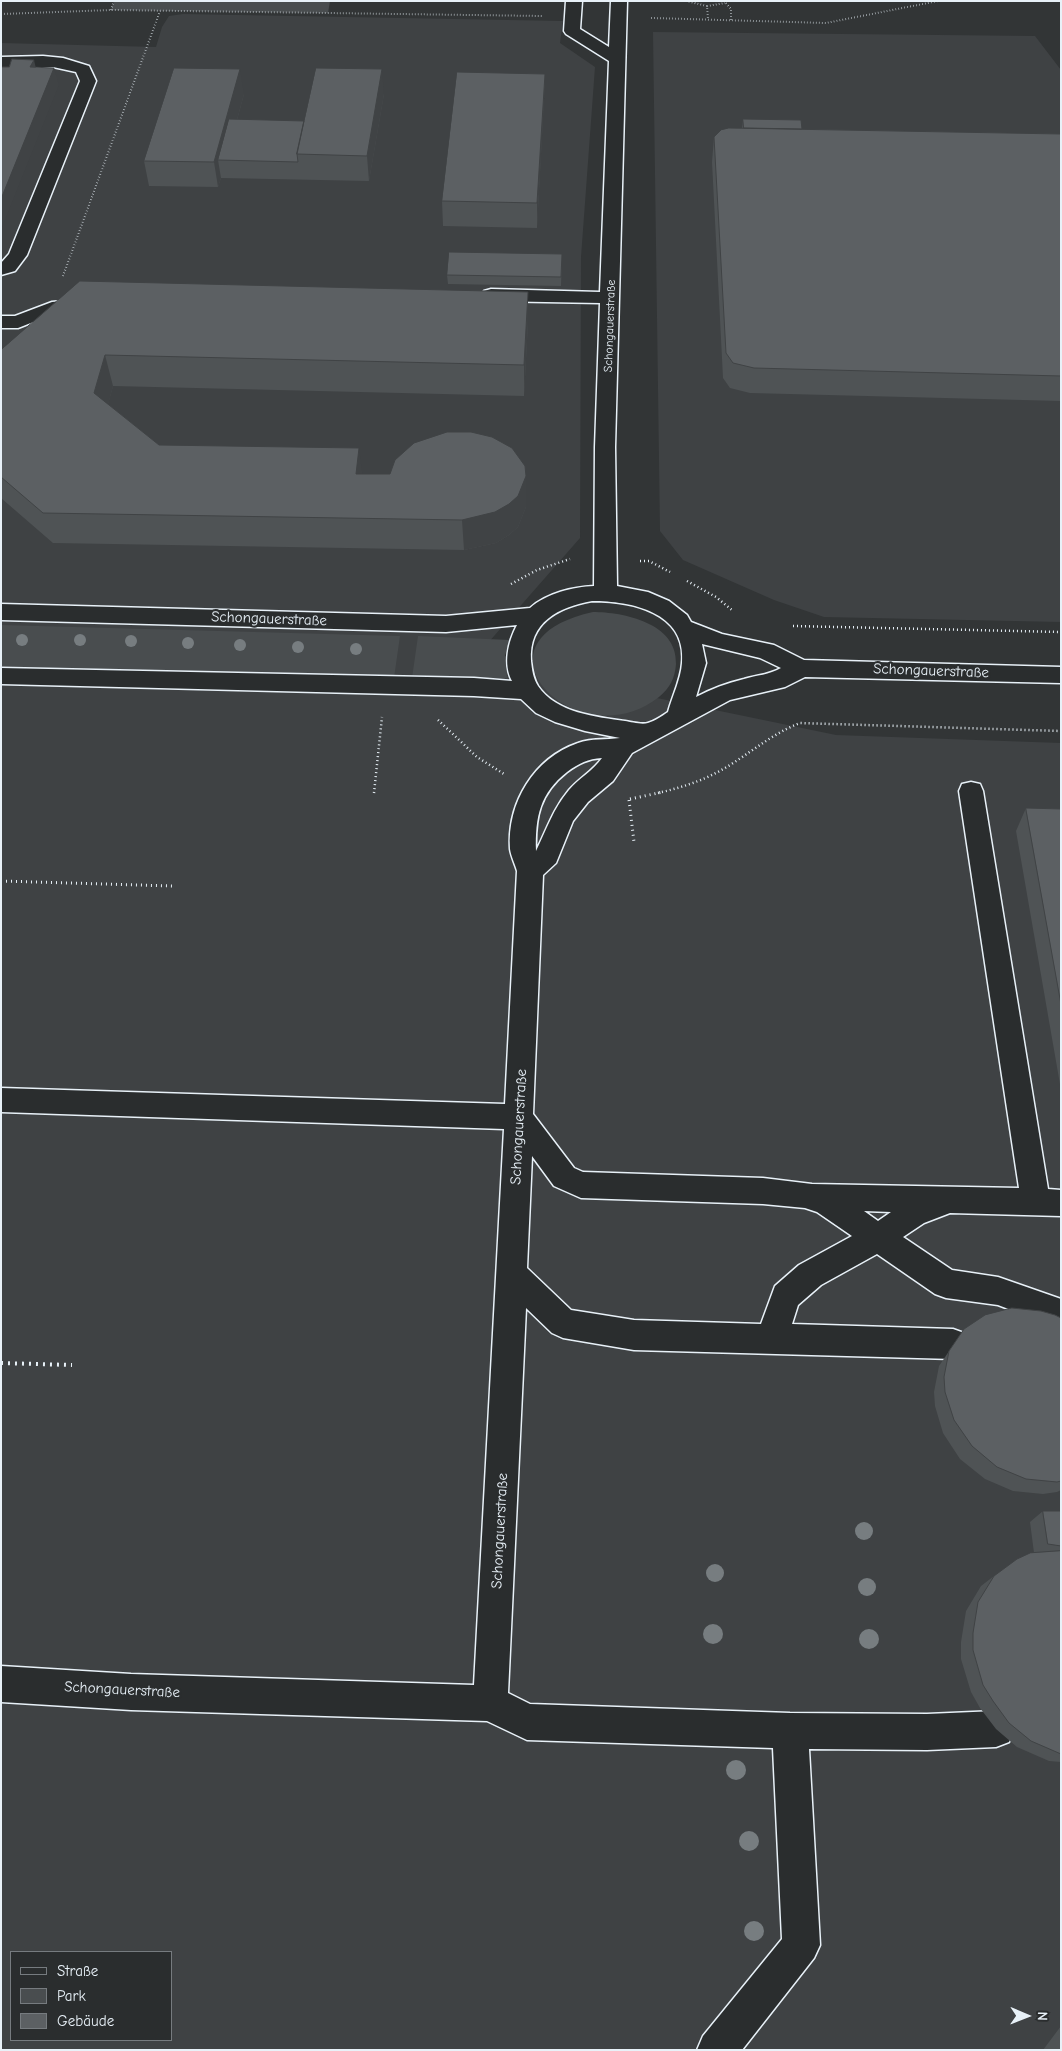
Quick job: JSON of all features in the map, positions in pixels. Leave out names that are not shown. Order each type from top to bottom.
[{"type":"street","points":[[573,9],[572,31],[617,59]]},
{"type":"street","name":"Schongauerstraße","points":[[606,593],[604,560],[605,447],[611,298],[618,9]]},
{"type":"street","points":[[1,62],[61,62],[75,65],[83,69],[88,81],[18,255],[8,267],[1,269]]},
{"type":"street","points":[[476,294],[611,298]]},
{"type":"street","points":[[1,322],[18,322],[52,308],[99,306]]},
{"type":"street","name":"Schongauerstraße","points":[[528,692],[521,677],[518,662],[519,648],[525,631],[536,615],[547,606],[568,598],[606,593],[635,596],[673,613],[685,628],[694,654],[694,663],[678,719]]},
{"type":"street","name":"Schongauerstraße","points":[[1,612],[446,624],[482,622],[536,615]]},
{"type":"street","name":"Schongauerstraße","points":[[685,628],[718,641],[766,652],[801,668],[1061,674]]},
{"type":"street","name":"Schongauerstraße","points":[[1,1684],[131,1692],[490,1703],[498,1597],[530,871],[523,850],[525,816],[537,786],[545,776],[567,759],[584,750],[623,747],[722,694],[744,687],[777,682],[801,668]]},
{"type":"street","points":[[1,676],[474,687],[528,692],[541,704],[561,715],[595,725],[649,733]]},
{"type":"street","name":"Schongauerstraße","points":[[530,871],[547,856],[562,816],[579,795],[604,774],[623,747]]},
{"type":"street","points":[[1,1100],[520,1117],[564,1176],[581,1185],[1048,1204],[971,791]]},
{"type":"street","points":[[805,1195],[826,1202],[946,1284],[998,1291],[1055,1311],[1061,1327]]},
{"type":"street","points":[[771,1339],[786,1296],[810,1275],[879,1237],[914,1213],[948,1200]]},
{"type":"street","points":[[512,1274],[563,1323],[634,1335],[953,1344]]},
{"type":"street","points":[[490,1703],[527,1722],[657,1728],[790,1730],[927,1732],[996,1729]]},
{"type":"street","points":[[717,2050],[801,1945],[790,1730]]},
{"type":"path","points":[[111,10],[114,1]]},
{"type":"path","points":[[686,1],[707,6],[724,2],[731,9],[732,20]]},
{"type":"path","points":[[618,9],[708,19],[826,23],[938,1]]},
{"type":"path","points":[[707,6],[708,19]]},
{"type":"path","points":[[1,14],[111,10],[573,9]]},
{"type":"path","points":[[52,308],[160,11]]},
{"type":"path","points":[[634,561],[649,561],[676,575]]},
{"type":"path","points":[[684,580],[716,597],[735,613]]},
{"type":"path","points":[[786,626],[1061,632]]},
{"type":"path","points":[[374,793],[382,712]]},
{"type":"path","points":[[619,799],[629,799],[674,790],[705,779],[731,765],[781,728],[800,723],[1061,731]]},
{"type":"path","points":[[629,799],[634,842]]},
{"type":"path","points":[[1,881],[172,886]]},
{"type":"path","points":[[1,1363],[72,1365]]},
{"type":"shaded area","points":[[183,14],[563,21],[560,43],[595,67],[581,257],[580,538],[473,660],[836,735],[1061,743],[1061,2050],[1,2050],[1,43],[156,47],[162,27],[169,16]]},
{"type":"shaded area","points":[[653,32],[1035,36],[1061,70],[1061,622],[824,617],[774,600],[683,560],[660,531]]},
{"type":"green space","points":[[114,1],[330,1],[328,13],[111,10]]},
{"type":"green space","points":[[593,612],[619,614],[633,618],[659,630],[668,639],[674,650],[676,664],[669,686],[659,697],[627,713],[595,715],[567,706],[545,689],[534,669],[536,647],[554,627]]},
{"type":"green space","points":[[1,625],[400,636],[394,678],[1,667]]},
{"type":"green space","points":[[418,636],[510,640],[505,655],[507,678],[412,678]]},
{"type":"building","points":[[12,59],[34,60],[30,67],[54,68],[1,199],[1,67],[9,67]]},
{"type":"building","points":[[174,68],[240,69],[214,162],[144,161]]},
{"type":"building","points":[[316,68],[382,69],[367,156],[297,154]]},
{"type":"building","points":[[457,72],[545,74],[537,203],[442,201]]},
{"type":"building","points":[[229,119],[304,121],[297,154],[298,162],[218,160]]},
{"type":"building","points":[[743,119],[801,120],[802,129],[744,128]]},
{"type":"building","points":[[729,128],[1061,134],[1061,376],[754,368],[733,363],[726,353],[714,137],[721,130]]},
{"type":"building","points":[[449,252],[562,254],[561,277],[447,275]]},
{"type":"building","points":[[80,281],[528,292],[524,365],[105,355],[94,393],[159,445],[359,448],[356,474],[390,474],[395,460],[414,443],[447,432],[471,432],[492,437],[512,448],[525,466],[526,476],[518,496],[495,512],[462,520],[43,513],[1,477],[1,350]]},
{"type":"building","points":[[1026,808],[1061,809],[1061,1004]]},
{"type":"building","points":[[1012,1308],[1041,1311],[1061,1318],[1061,1481],[1026,1479],[997,1467],[972,1446],[954,1420],[945,1392],[944,1377],[949,1351],[964,1329],[985,1315]]},
{"type":"building","points":[[1043,1511],[1061,1511],[1061,1546],[1048,1544]]},
{"type":"building","points":[[1061,1551],[1061,1754],[1031,1741],[1009,1723],[993,1701],[983,1685],[973,1650],[973,1633],[978,1602],[994,1576],[1017,1559],[1030,1553]]}]
